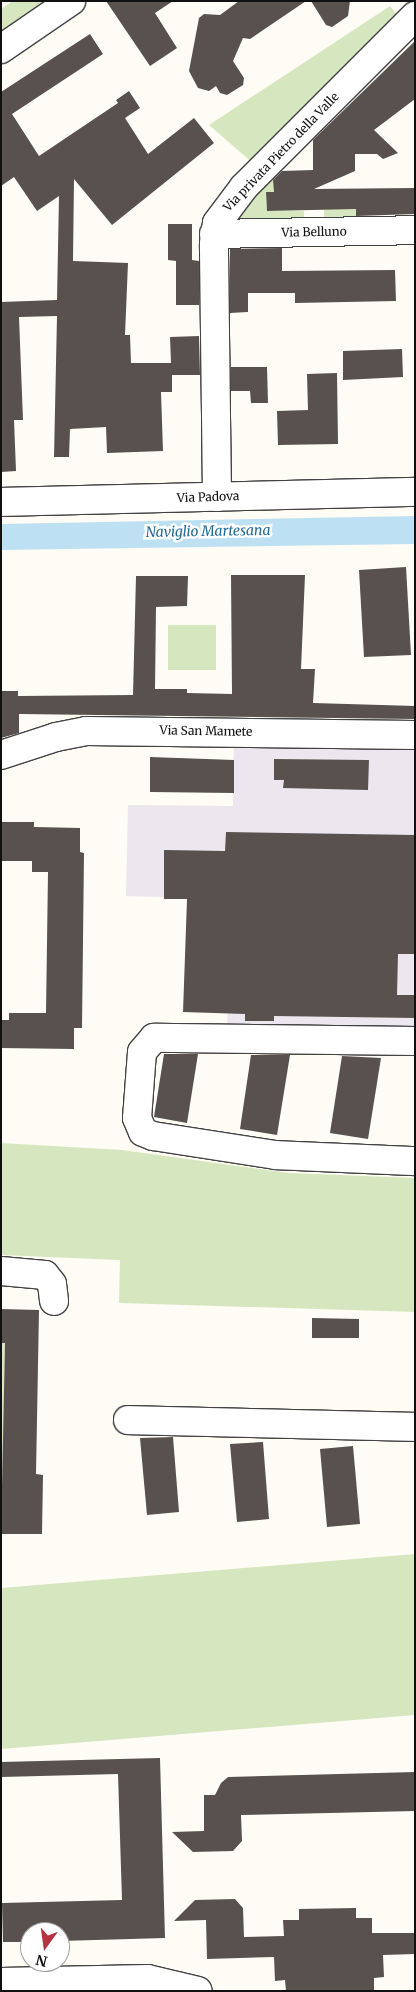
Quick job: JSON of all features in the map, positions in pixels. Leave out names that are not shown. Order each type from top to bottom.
[{"type":"street","points":[[1,49],[71,1]]},
{"type":"street","name":"Via privata Pietro della Valle","points":[[217,497],[214,234],[226,208],[415,16]]},
{"type":"street","name":"Via Belluno","points":[[214,234],[415,230]]},
{"type":"street","name":"Via Padova","points":[[1,502],[415,492]]},
{"type":"street","name":"Via San Mamete","points":[[1,755],[56,736],[86,731],[415,735]]},
{"type":"street","points":[[415,1041],[154,1038],[142,1052],[137,1118],[143,1132],[153,1136],[276,1155],[415,1161]]},
{"type":"street","points":[[1,1271],[46,1275],[52,1284],[54,1301]]},
{"type":"street","points":[[128,1420],[415,1427]]},
{"type":"street","points":[[1,1982],[140,1979],[169,1982],[198,1991]]},
{"type":"shaded area","points":[[234,732],[415,735],[415,1030],[227,1027],[231,899],[126,896],[128,805],[233,806]]},
{"type":"green space","points":[[13,1],[52,1],[1,35],[1,9]]},
{"type":"green space","points":[[390,6],[400,19],[255,165],[209,125]]},
{"type":"green space","points":[[273,171],[274,192],[266,192],[267,211],[304,211],[304,222],[232,222]]},
{"type":"green space","points":[[324,209],[356,209],[356,221],[324,221]]},
{"type":"green space","points":[[168,625],[216,625],[216,670],[168,670]]},
{"type":"green space","points":[[1,1143],[122,1150],[289,1173],[415,1178],[415,1312],[119,1303],[120,1260],[1,1255]]},
{"type":"green space","points":[[1,1343],[5,1343],[3,1474],[1,1474]]},
{"type":"green space","points":[[415,1554],[415,1715],[1,1749],[1,1588]]},
{"type":"water","name":"Naviglio Martesana","points":[[415,516],[415,544],[1,550],[1,524]]},
{"type":"building","points":[[106,1],[173,1],[155,13],[177,48],[150,66]]},
{"type":"building","points":[[239,1],[306,1],[250,39],[243,38],[233,61],[244,78],[243,85],[227,95],[220,93],[216,86],[209,91],[198,88],[189,71],[199,18],[204,14],[220,15]]},
{"type":"building","points":[[311,1],[350,1],[348,16],[332,27],[326,25]]},
{"type":"building","points":[[90,34],[103,54],[12,114],[39,156],[118,103],[116,100],[129,91],[140,108],[125,118],[148,154],[194,118],[214,143],[112,225],[74,179],[73,261],[128,263],[125,335],[130,335],[131,363],[171,363],[170,337],[199,336],[200,375],[172,375],[172,392],[161,392],[163,451],[107,453],[106,427],[70,429],[69,457],[54,457],[57,316],[19,317],[23,420],[14,420],[16,471],[1,472],[1,302],[57,300],[59,196],[37,211],[14,177],[1,186],[1,92]]},
{"type":"building","points":[[415,41],[415,99],[374,130],[398,153],[383,159],[377,154],[355,154],[355,171],[314,189],[415,188],[415,214],[356,216],[356,209],[267,211],[266,192],[274,192],[273,180],[282,171],[313,170],[313,140]]},
{"type":"building","points":[[168,224],[192,224],[192,260],[199,261],[199,305],[176,305],[176,261],[168,260]]},
{"type":"building","points":[[282,248],[282,271],[395,270],[396,301],[295,303],[295,293],[248,293],[248,312],[230,313],[230,249]]},
{"type":"building","points":[[402,349],[403,377],[343,380],[343,351]]},
{"type":"building","points":[[231,367],[267,367],[268,403],[251,403],[250,391],[231,391]]},
{"type":"building","points":[[337,373],[338,444],[278,445],[277,411],[308,410],[307,374]]},
{"type":"building","points":[[406,567],[411,655],[364,657],[359,570]]},
{"type":"building","points":[[231,575],[305,575],[301,669],[315,669],[313,703],[415,706],[415,719],[19,714],[19,733],[1,738],[1,691],[18,691],[18,696],[133,695],[136,576],[188,576],[187,606],[156,607],[155,689],[187,689],[187,693],[232,694]]},
{"type":"building","points":[[150,757],[234,760],[234,793],[150,792]]},
{"type":"building","points":[[274,759],[369,760],[368,790],[283,788],[284,780],[274,780]]},
{"type":"building","points":[[1,822],[34,822],[34,827],[80,828],[80,852],[84,853],[82,1028],[74,1028],[74,1049],[1,1048],[1,1020],[9,1020],[9,1013],[46,1013],[48,872],[32,872],[32,861],[1,861]]},
{"type":"building","points":[[226,832],[415,835],[415,954],[398,954],[397,995],[415,995],[415,1018],[274,1016],[274,1021],[245,1021],[245,1014],[183,1012],[187,899],[164,899],[164,850],[225,851]]},
{"type":"building","points":[[164,1054],[198,1054],[187,1123],[154,1117]]},
{"type":"building","points":[[251,1055],[290,1055],[277,1135],[240,1129]]},
{"type":"building","points":[[342,1056],[381,1058],[368,1139],[330,1133]]},
{"type":"building","points":[[1,1309],[39,1310],[36,1474],[43,1475],[42,1534],[1,1534],[5,1343],[1,1343]]},
{"type":"building","points":[[312,1318],[359,1319],[359,1338],[312,1338]]},
{"type":"building","points":[[173,1437],[179,1512],[147,1515],[140,1438]]},
{"type":"building","points":[[263,1442],[269,1519],[237,1522],[230,1444]]},
{"type":"building","points":[[353,1446],[360,1524],[327,1527],[320,1449]]},
{"type":"building","points":[[160,1758],[165,1938],[70,1941],[70,1922],[20,1922],[20,1942],[3,1942],[2,1903],[122,1900],[118,1774],[1,1777],[1,1762]]},
{"type":"building","points":[[415,1772],[415,1811],[241,1815],[242,1841],[233,1851],[193,1852],[172,1832],[204,1831],[204,1795],[215,1795],[221,1783],[228,1777]]},
{"type":"building","points":[[235,1899],[243,1908],[244,1937],[284,1936],[283,1920],[299,1920],[299,1909],[356,1908],[356,1918],[372,1918],[372,1933],[415,1933],[415,1954],[383,1955],[384,1977],[374,1978],[374,1991],[286,1991],[285,1980],[275,1981],[274,1957],[207,1959],[206,1920],[174,1921],[195,1900]]}]
